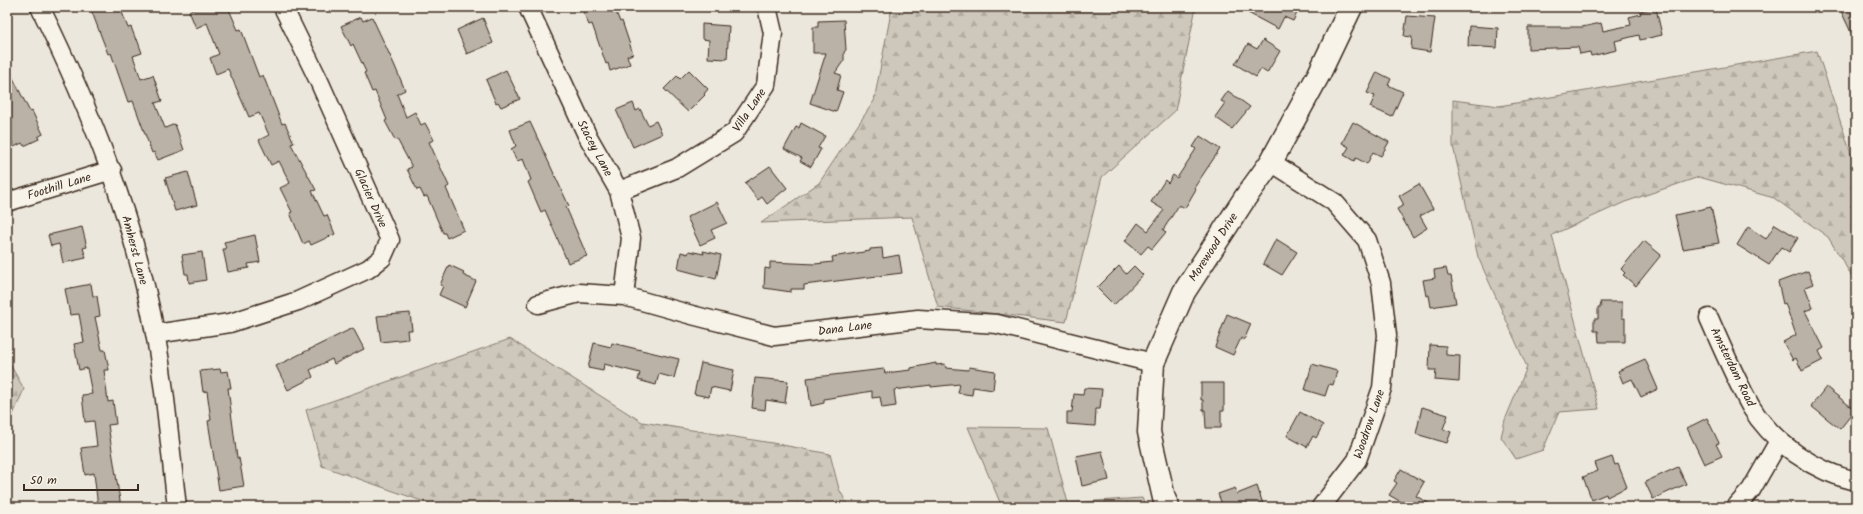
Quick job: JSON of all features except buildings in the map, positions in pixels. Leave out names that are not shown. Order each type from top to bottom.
[{"type":"street","name":"Amherst Lane","points":[[40,7],[59,44],[112,170],[137,253],[156,334],[177,507]]},
{"type":"street","name":"Glacier Drive","points":[[156,334],[230,322],[298,301],[368,268],[382,258],[390,240],[320,81],[283,7]]},
{"type":"street","name":"Stacey Lane","points":[[528,7],[587,135],[619,191],[631,238],[624,296]]},
{"type":"street","name":"Villa Lane","points":[[619,191],[677,168],[734,133],[766,85],[773,33],[767,7]]},
{"type":"street","name":"Morewood Drive","points":[[1168,507],[1164,498],[1148,432],[1153,364],[1184,292],[1245,198],[1271,162],[1319,74],[1351,7]]},
{"type":"street","name":"Woodrow Lane","points":[[1271,162],[1334,202],[1367,240],[1381,283],[1387,335],[1382,388],[1357,460],[1321,507]]},
{"type":"street","name":"Foothill Lane","points":[[7,202],[112,170]]},
{"type":"street","name":"Dana Lane","points":[[538,304],[579,293],[624,296],[692,316],[774,336],[918,319],[997,324],[1153,364]]},
{"type":"street","name":"Amsterdam Road","points":[[1709,318],[1752,408],[1779,441],[1820,469],[1856,481]]},
{"type":"street","points":[[1736,507],[1751,490],[1779,441]]},
{"type":"green space","points":[[892,7],[1196,7],[1175,111],[1102,177],[1066,322],[938,307],[912,217],[761,223],[819,183],[874,101]]},
{"type":"green space","points":[[1817,51],[1856,169],[1856,283],[1828,237],[1774,198],[1699,177],[1625,202],[1552,235],[1599,409],[1559,412],[1543,450],[1516,459],[1501,437],[1505,420],[1527,367],[1478,257],[1453,146],[1453,100],[1499,106]]},
{"type":"green space","points":[[510,339],[642,422],[830,454],[839,489],[849,507],[439,507],[322,466],[306,410]]},
{"type":"green space","points":[[7,359],[24,389],[7,429]]},
{"type":"green space","points":[[968,427],[1048,428],[1068,503],[1142,498],[1146,507],[1002,507]]}]
